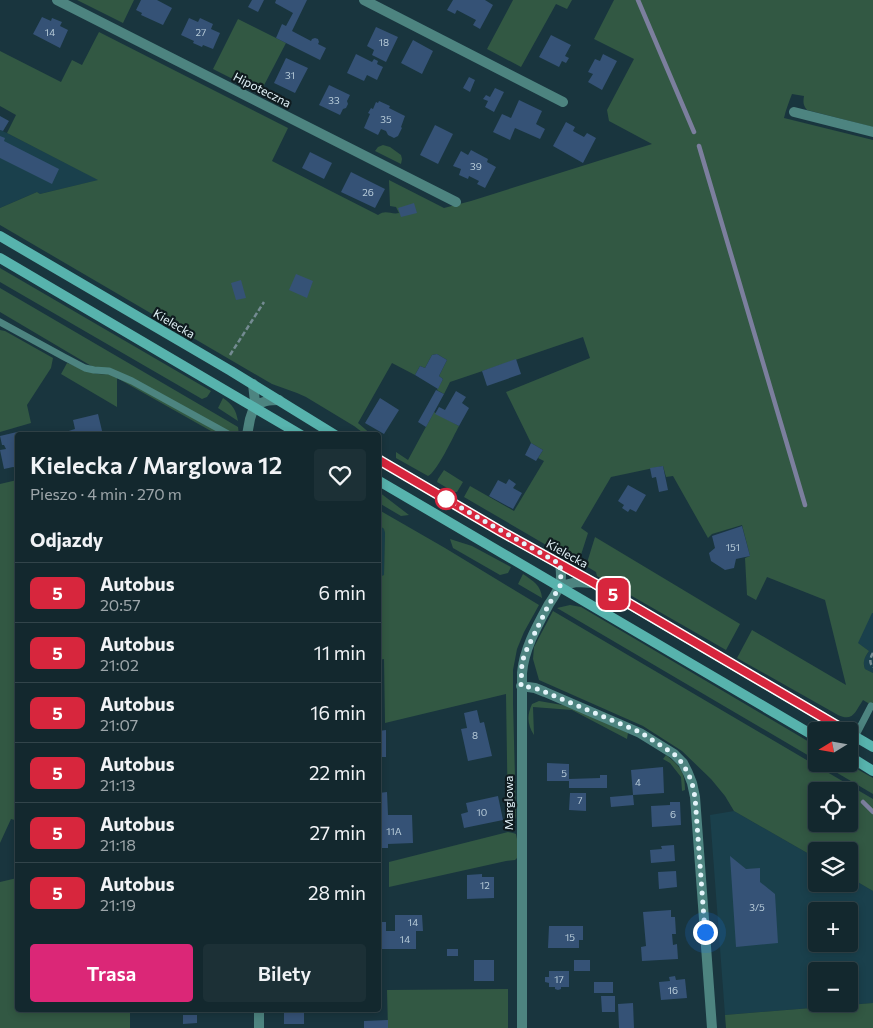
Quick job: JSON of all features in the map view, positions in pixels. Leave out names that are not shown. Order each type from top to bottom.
[{"type":"main road","name":"Kielecka","points":[[0,236],[253,384],[330,432]]},
{"type":"main road","points":[[0,258],[296,432]]},
{"type":"main road","name":"Kielecka","points":[[381,461],[594,583],[830,722]]},
{"type":"main road","points":[[381,482],[808,732]]},
{"type":"main road","name":"Kielecka","points":[[858,739],[873,747]]},
{"type":"main road","points":[[858,762],[873,771]]},
{"type":"street","name":"Hipoteczna","points":[[57,0],[456,202]]},
{"type":"street","points":[[364,0],[563,102]]},
{"type":"street","points":[[794,112],[873,132]]},
{"type":"street","points":[[248,432],[250,418],[254,408],[255,395],[253,384]]},
{"type":"street","points":[[254,408],[264,401],[278,400]]},
{"type":"street","points":[[560,564],[560,586],[577,582],[594,583]]},
{"type":"street","name":"Marglowa","points":[[522,1028],[522,662],[548,606],[560,586]]},
{"type":"street","points":[[521,686],[535,688],[640,732],[674,754],[682,763],[692,783],[695,797],[712,1028]]},
{"type":"street","points":[[259,1012],[259,1028]]},
{"type":"lane","points":[[0,322],[85,368],[109,372],[132,381],[225,432]]},
{"type":"lane","points":[[858,723],[871,706]]},
{"type":"path","points":[[222,366],[264,302]]},
{"type":"path","points":[[873,653],[870,658],[873,667]]},
{"type":"shaded area","points":[[0,130],[99,180],[40,194],[37,192],[0,208]]},
{"type":"shaded area","points":[[381,527],[385,533],[384,575],[381,576]]},
{"type":"shaded area","points":[[873,610],[873,673],[865,669],[864,665],[864,659],[869,651],[847,636]]},
{"type":"shaded area","points":[[734,811],[808,853],[808,892],[858,892],[858,882],[873,891],[873,1003],[858,1004],[858,962],[808,962],[808,1008],[725,1015],[710,815]]},
{"type":"green space","points":[[77,0],[134,0],[123,23]]},
{"type":"green space","points":[[513,0],[572,0],[567,9],[556,4],[521,67],[487,49]]},
{"type":"green space","points":[[614,0],[873,0],[873,127],[807,110],[804,96],[792,94],[784,118],[873,140],[873,613],[858,643],[869,651],[865,657],[864,664],[865,669],[873,673],[873,706],[863,700],[853,715],[843,717],[838,715],[737,658],[752,630],[846,685],[825,600],[767,577],[756,600],[747,595],[745,558],[750,556],[742,525],[712,534],[708,538],[673,476],[666,477],[663,466],[611,477],[581,528],[588,533],[577,563],[464,497],[470,486],[514,511],[544,461],[538,458],[543,450],[531,443],[506,392],[590,358],[583,337],[450,382],[444,394],[437,390],[443,379],[439,376],[447,360],[437,354],[432,355],[425,368],[420,366],[415,375],[392,363],[358,423],[368,432],[362,432],[306,397],[272,384],[0,225],[0,208],[37,192],[40,194],[98,180],[7,133],[16,115],[0,106],[0,51],[61,82],[72,60],[82,65],[99,32],[288,128],[272,161],[378,215],[384,212],[399,213],[396,207],[390,206],[389,180],[444,208],[652,144],[609,121],[607,110],[634,59],[594,39]]},
{"type":"green space","points":[[238,19],[286,43],[261,91],[278,100],[278,102],[213,69]]},
{"type":"green space","points":[[383,145],[390,147],[401,155],[401,164],[375,151]]},
{"type":"green space","points":[[0,268],[211,391],[207,397],[202,399],[0,282]]},
{"type":"green space","points":[[0,288],[238,427],[239,432],[213,432],[117,378],[117,407],[61,374],[67,363],[92,372],[106,374],[0,312]]},
{"type":"green space","points":[[0,330],[53,358],[51,368],[27,405],[31,423],[0,432]]},
{"type":"green space","points":[[223,398],[234,408],[238,421],[218,408]]},
{"type":"green space","points":[[434,412],[459,426],[440,461],[428,476],[396,458],[396,452],[408,460]]},
{"type":"green space","points":[[444,470],[463,482],[457,492],[437,482]]},
{"type":"green space","points":[[15,480],[15,820],[11,819],[0,843],[0,484]]},
{"type":"green space","points":[[381,494],[409,515],[401,516],[381,504]]},
{"type":"green space","points":[[381,511],[539,605],[517,649],[513,670],[516,817],[508,823],[506,694],[385,723],[384,659],[381,660],[381,576],[384,575],[384,529],[381,527]]},
{"type":"green space","points":[[595,537],[740,624],[726,650],[597,576],[596,572],[586,566]]},
{"type":"green space","points":[[450,539],[472,546],[511,567],[508,573],[500,575],[453,548]]},
{"type":"green space","points":[[523,574],[538,587],[542,598],[518,584]]},
{"type":"green space","points":[[570,605],[581,607],[808,741],[808,755],[557,608]]},
{"type":"green space","points":[[553,611],[808,761],[808,772],[827,772],[844,782],[808,782],[808,832],[858,832],[858,790],[873,799],[873,891],[858,882],[858,842],[808,842],[808,853],[734,811],[711,779],[682,751],[643,726],[539,680],[533,659],[534,647]]},
{"type":"green space","points":[[539,701],[568,706],[628,733],[627,739],[572,710],[533,707],[534,735],[529,723],[529,712],[532,704]]},
{"type":"green space","points":[[666,755],[681,770],[685,790],[682,791],[681,777],[670,763],[663,759]]},
{"type":"green space","points":[[858,770],[873,778],[873,794],[858,785],[858,782],[853,782],[836,772],[858,772]]},
{"type":"green space","points":[[508,832],[516,834],[517,858],[515,860],[389,887],[389,862]]},
{"type":"green space","points":[[15,878],[15,1012],[130,1012],[130,1028],[0,1028],[0,882]]},
{"type":"green space","points":[[508,989],[508,1028],[388,1028],[387,990]]},
{"type":"green space","points":[[873,1003],[873,1028],[726,1028],[725,1015],[808,1008],[808,1012],[858,1012],[858,1004]]},
{"type":"building","points":[[141,0],[157,0],[172,8],[163,25],[141,15],[142,13],[136,10]]},
{"type":"building","points":[[252,0],[264,0],[258,12],[248,7]]},
{"type":"building","points":[[276,0],[307,0],[292,31],[311,41],[315,38],[318,39],[318,44],[326,48],[320,60],[276,38],[282,24],[286,26],[293,13],[275,3]]},
{"type":"building","points":[[453,0],[485,0],[493,5],[480,29],[473,25],[476,20],[457,10],[455,14],[447,10]]},
{"type":"building","points":[[42,17],[51,21],[52,18],[62,22],[60,26],[68,30],[60,48],[33,34]]},
{"type":"building","points":[[189,18],[198,22],[200,18],[213,24],[211,29],[220,33],[213,49],[203,45],[202,47],[181,35]]},
{"type":"building","points":[[376,27],[398,37],[386,62],[372,55],[374,50],[367,46]]},
{"type":"building","points":[[551,35],[571,45],[565,56],[569,58],[566,63],[562,61],[559,67],[539,57]]},
{"type":"building","points":[[413,40],[433,51],[422,74],[401,63]]},
{"type":"building","points":[[356,54],[372,62],[374,59],[378,61],[377,64],[383,67],[377,80],[367,75],[364,81],[347,73]]},
{"type":"building","points":[[603,54],[617,61],[602,90],[588,82],[593,74],[588,72],[595,59],[600,61]]},
{"type":"building","points":[[286,58],[308,68],[295,93],[274,83]]},
{"type":"building","points":[[469,77],[475,80],[470,92],[463,88]]},
{"type":"building","points":[[329,85],[350,95],[346,108],[343,109],[340,115],[319,105]]},
{"type":"building","points":[[495,88],[504,92],[494,112],[485,107],[488,101],[483,99],[486,95],[490,97]]},
{"type":"building","points":[[519,100],[542,111],[536,124],[545,129],[540,139],[515,128],[510,140],[493,132],[502,114],[511,118]]},
{"type":"building","points":[[379,101],[405,116],[398,136],[394,138],[381,129],[378,135],[364,128],[370,114],[368,113],[371,108],[373,109],[376,102],[378,103]]},
{"type":"building","points":[[0,116],[9,121],[3,131],[0,130]]},
{"type":"building","points":[[566,122],[575,127],[573,131],[584,137],[587,133],[596,138],[583,163],[553,146]]},
{"type":"building","points":[[435,125],[453,134],[438,164],[420,155]]},
{"type":"building","points":[[0,136],[5,138],[4,141],[59,169],[52,184],[0,158]]},
{"type":"building","points":[[471,150],[488,159],[487,162],[496,167],[485,188],[477,184],[479,181],[469,176],[468,179],[459,175],[461,169],[453,166],[461,151],[468,155]]},
{"type":"building","points":[[310,152],[332,163],[324,179],[302,168]]},
{"type":"building","points":[[351,172],[385,189],[375,208],[341,192]]},
{"type":"building","points":[[414,203],[417,213],[401,217],[398,208]]},
{"type":"building","points":[[296,274],[313,281],[307,298],[289,290]]},
{"type":"building","points":[[241,280],[246,298],[236,300],[231,283]]},
{"type":"building","points":[[437,354],[447,360],[439,376],[443,379],[438,389],[415,375],[420,366],[425,368],[432,355]]},
{"type":"building","points":[[516,359],[521,374],[487,386],[482,371]]},
{"type":"building","points":[[436,390],[444,394],[426,427],[418,422]]},
{"type":"building","points":[[456,391],[466,397],[462,403],[469,408],[459,426],[435,414],[439,407],[445,410]]},
{"type":"building","points":[[380,398],[399,410],[384,434],[365,423]]},
{"type":"building","points":[[98,414],[102,432],[66,432],[75,429],[73,420]]},
{"type":"building","points":[[15,432],[15,467],[4,469],[0,450],[6,449],[2,445],[0,436]]},
{"type":"building","points":[[531,443],[543,450],[536,461],[525,455]]},
{"type":"building","points":[[663,466],[668,490],[659,492],[656,477],[652,478],[650,468]]},
{"type":"building","points":[[509,479],[516,484],[513,488],[522,493],[513,509],[489,496],[498,480],[506,484]]},
{"type":"building","points":[[628,485],[646,495],[636,512],[630,509],[628,512],[622,508],[624,505],[618,501]]},
{"type":"building","points":[[742,526],[750,556],[736,559],[734,568],[725,570],[711,561],[709,553],[715,548],[712,536]]},
{"type":"building","points":[[477,710],[480,723],[484,722],[492,756],[468,761],[461,729],[467,728],[464,713]]},
{"type":"building","points":[[386,730],[386,757],[381,757],[381,731]]},
{"type":"building","points":[[547,763],[569,764],[569,779],[600,778],[600,775],[607,775],[607,788],[569,788],[569,781],[547,781]]},
{"type":"building","points":[[663,767],[664,793],[633,795],[631,770]]},
{"type":"building","points":[[387,792],[388,815],[412,815],[413,843],[388,844],[388,848],[381,848],[381,793]]},
{"type":"building","points":[[570,793],[586,793],[586,811],[569,810]]},
{"type":"building","points":[[633,795],[634,805],[611,807],[610,797]]},
{"type":"building","points":[[498,796],[503,820],[464,828],[461,814],[468,812],[466,803]]},
{"type":"building","points":[[670,802],[680,802],[681,825],[652,827],[651,806],[670,805]]},
{"type":"building","points":[[674,845],[675,861],[651,863],[650,850],[662,849],[661,846]]},
{"type":"building","points":[[730,856],[746,869],[760,868],[760,882],[775,894],[778,943],[736,947]]},
{"type":"building","points":[[676,871],[677,887],[659,889],[658,872]]},
{"type":"building","points":[[482,874],[482,877],[494,877],[494,898],[467,899],[467,875]]},
{"type":"building","points":[[671,910],[671,917],[675,917],[676,934],[672,934],[673,945],[677,944],[678,959],[642,961],[641,947],[646,946],[643,912]]},
{"type":"building","points":[[395,915],[422,915],[423,931],[416,931],[416,949],[381,949],[381,922],[386,922],[386,931],[395,931]]},
{"type":"building","points":[[549,926],[583,926],[583,940],[579,940],[579,948],[548,948]]},
{"type":"building","points":[[447,949],[458,949],[458,956],[447,956]]},
{"type":"building","points":[[474,960],[494,960],[494,981],[474,981]]},
{"type":"building","points":[[574,960],[590,960],[590,971],[574,971]]},
{"type":"building","points":[[549,971],[569,971],[569,987],[561,987],[558,990],[555,987],[549,987],[549,983],[545,982],[545,977],[549,977]]},
{"type":"building","points":[[675,976],[676,980],[685,979],[687,998],[661,1000],[659,982],[670,981],[669,977]]},
{"type":"building","points":[[594,982],[613,982],[613,993],[594,993]]},
{"type":"building","points":[[601,996],[615,996],[615,1012],[602,1012]]},
{"type":"building","points":[[633,1003],[634,1028],[619,1028],[618,1004]]},
{"type":"building","points":[[213,1012],[233,1012],[233,1013]]},
{"type":"building","points":[[284,1012],[304,1012],[304,1024],[284,1024]]},
{"type":"building","points":[[183,1015],[197,1015],[197,1023],[183,1024]]},
{"type":"building","points":[[388,1020],[388,1028],[364,1028],[364,1021]]},
{"type":"waterway","points":[[638,0],[694,132]]},
{"type":"waterway","points":[[699,146],[805,505]]},
{"type":"waterway","points":[[863,802],[873,812]]},
{"type":"bus line","name":"5","points":[[381,461],[594,583],[831,722]]},
{"type":"route","points":[[446,499],[442,497],[560,564],[560,586],[526,651],[522,662],[521,686],[535,688],[640,732],[674,754],[688,773],[695,797],[705,932]]}]
